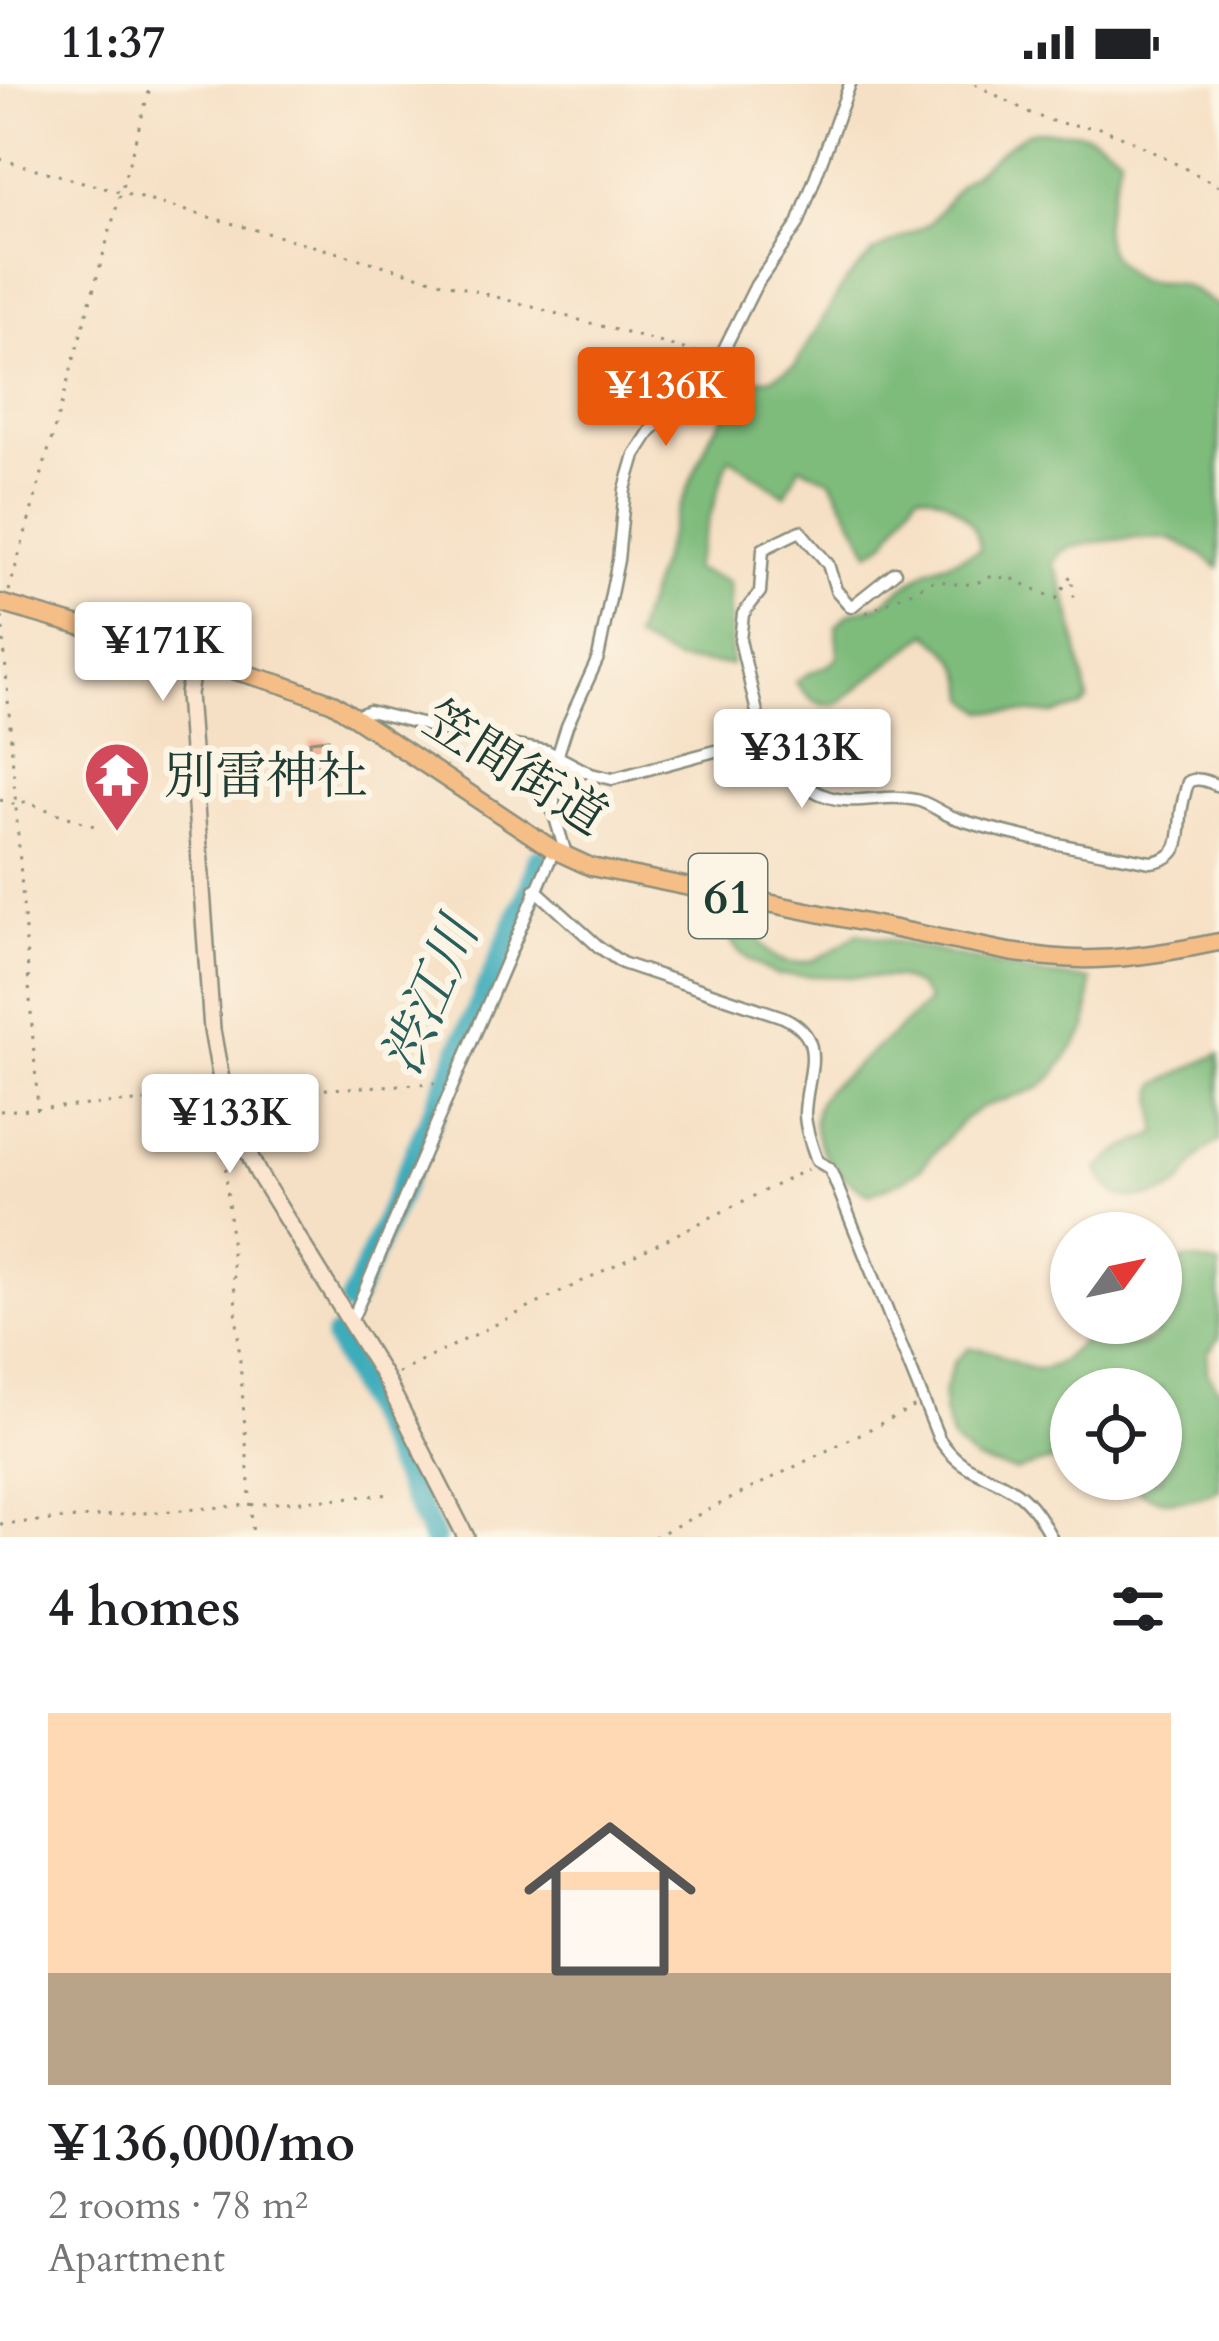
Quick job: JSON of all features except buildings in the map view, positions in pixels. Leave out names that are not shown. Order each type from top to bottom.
[{"type":"main road","name":"笠間街道","points":[[3,603],[312,694],[356,716],[560,854],[591,867],[1050,957],[1129,956],[1219,942]]},
{"type":"street","points":[[351,1322],[535,889],[560,854],[554,811],[558,758],[598,658],[635,455],[651,430],[719,359],[756,285],[798,224],[850,84]]},
{"type":"street","points":[[763,739],[740,640],[743,614],[760,592],[764,550],[800,531],[831,569],[841,598],[854,607],[895,572]]},
{"type":"street","points":[[194,658],[188,694],[212,1030],[224,1096],[258,1173],[386,1380],[466,1537]]},
{"type":"street","points":[[356,716],[369,711],[547,751],[612,779],[763,739],[777,747],[818,794],[854,802],[915,800],[953,818],[1151,862],[1168,857],[1179,844],[1188,782],[1202,780],[1219,786]]},
{"type":"street","points":[[502,744],[554,811]]},
{"type":"street","points":[[535,889],[613,959],[784,1017],[801,1027],[813,1054],[805,1112],[818,1164],[829,1168],[833,1176],[939,1439],[968,1470],[1025,1499],[1051,1537]]},
{"type":"path","points":[[38,1108],[13,804],[3,603],[151,84]]},
{"type":"path","points":[[975,84],[1034,115],[1126,138],[1219,186]]},
{"type":"path","points":[[0,159],[719,359]]},
{"type":"path","points":[[854,607],[873,612],[935,580],[961,585],[990,577],[1011,578],[1056,599],[1071,575],[1074,597]]},
{"type":"path","points":[[0,800],[25,802],[94,826]]},
{"type":"path","points":[[0,1111],[435,1083]]},
{"type":"path","points":[[234,1123],[223,1131],[223,1138],[253,1537]]},
{"type":"path","points":[[386,1380],[818,1164]]},
{"type":"path","points":[[654,1537],[923,1403]]},
{"type":"path","points":[[0,1524],[393,1494]]},
{"type":"green space","points":[[1037,131],[1082,133],[1120,155],[1104,229],[1112,256],[1140,280],[1175,283],[1219,307],[1219,568],[1188,547],[1158,538],[1114,540],[1061,551],[1053,564],[1070,614],[1088,700],[1081,707],[1054,714],[983,711],[968,698],[956,661],[928,633],[837,704],[824,704],[796,682],[838,658],[836,626],[850,613],[879,605],[927,570],[980,550],[978,539],[959,510],[939,497],[917,493],[886,542],[870,552],[831,480],[800,466],[785,495],[729,457],[693,569],[729,582],[731,665],[677,661],[634,639],[675,518],[711,434],[752,381],[795,366],[845,282],[874,252],[929,224],[961,184],[1011,143]]},
{"type":"green space","points":[[730,917],[750,919],[763,946],[787,962],[812,960],[858,933],[1036,974],[1091,980],[1087,1028],[1039,1088],[980,1108],[964,1119],[921,1168],[869,1194],[844,1176],[824,1152],[815,1125],[816,1110],[829,1088],[929,1001],[918,986],[899,978],[776,975],[737,949],[730,937]]},
{"type":"green space","points":[[1219,1054],[1219,1142],[1169,1191],[1133,1198],[1115,1193],[1098,1169],[1120,1150],[1157,1134],[1158,1084]]},
{"type":"green space","points":[[1182,1261],[1219,1265],[1219,1338],[1208,1352],[1207,1372],[1219,1389],[1219,1490],[1182,1499],[1182,1368],[1050,1368],[1050,1461],[1015,1471],[976,1461],[953,1441],[944,1412],[944,1392],[954,1362],[969,1348],[1039,1369],[1060,1362],[1081,1344],[1182,1344]]},
{"type":"waterway","name":"渋江川","points":[[351,1303],[539,860]]},
{"type":"waterway","name":"渋江川","points":[[336,1338],[433,1537]]},
{"type":"place","name":"別雷神社","points":[[117,834]]}]
